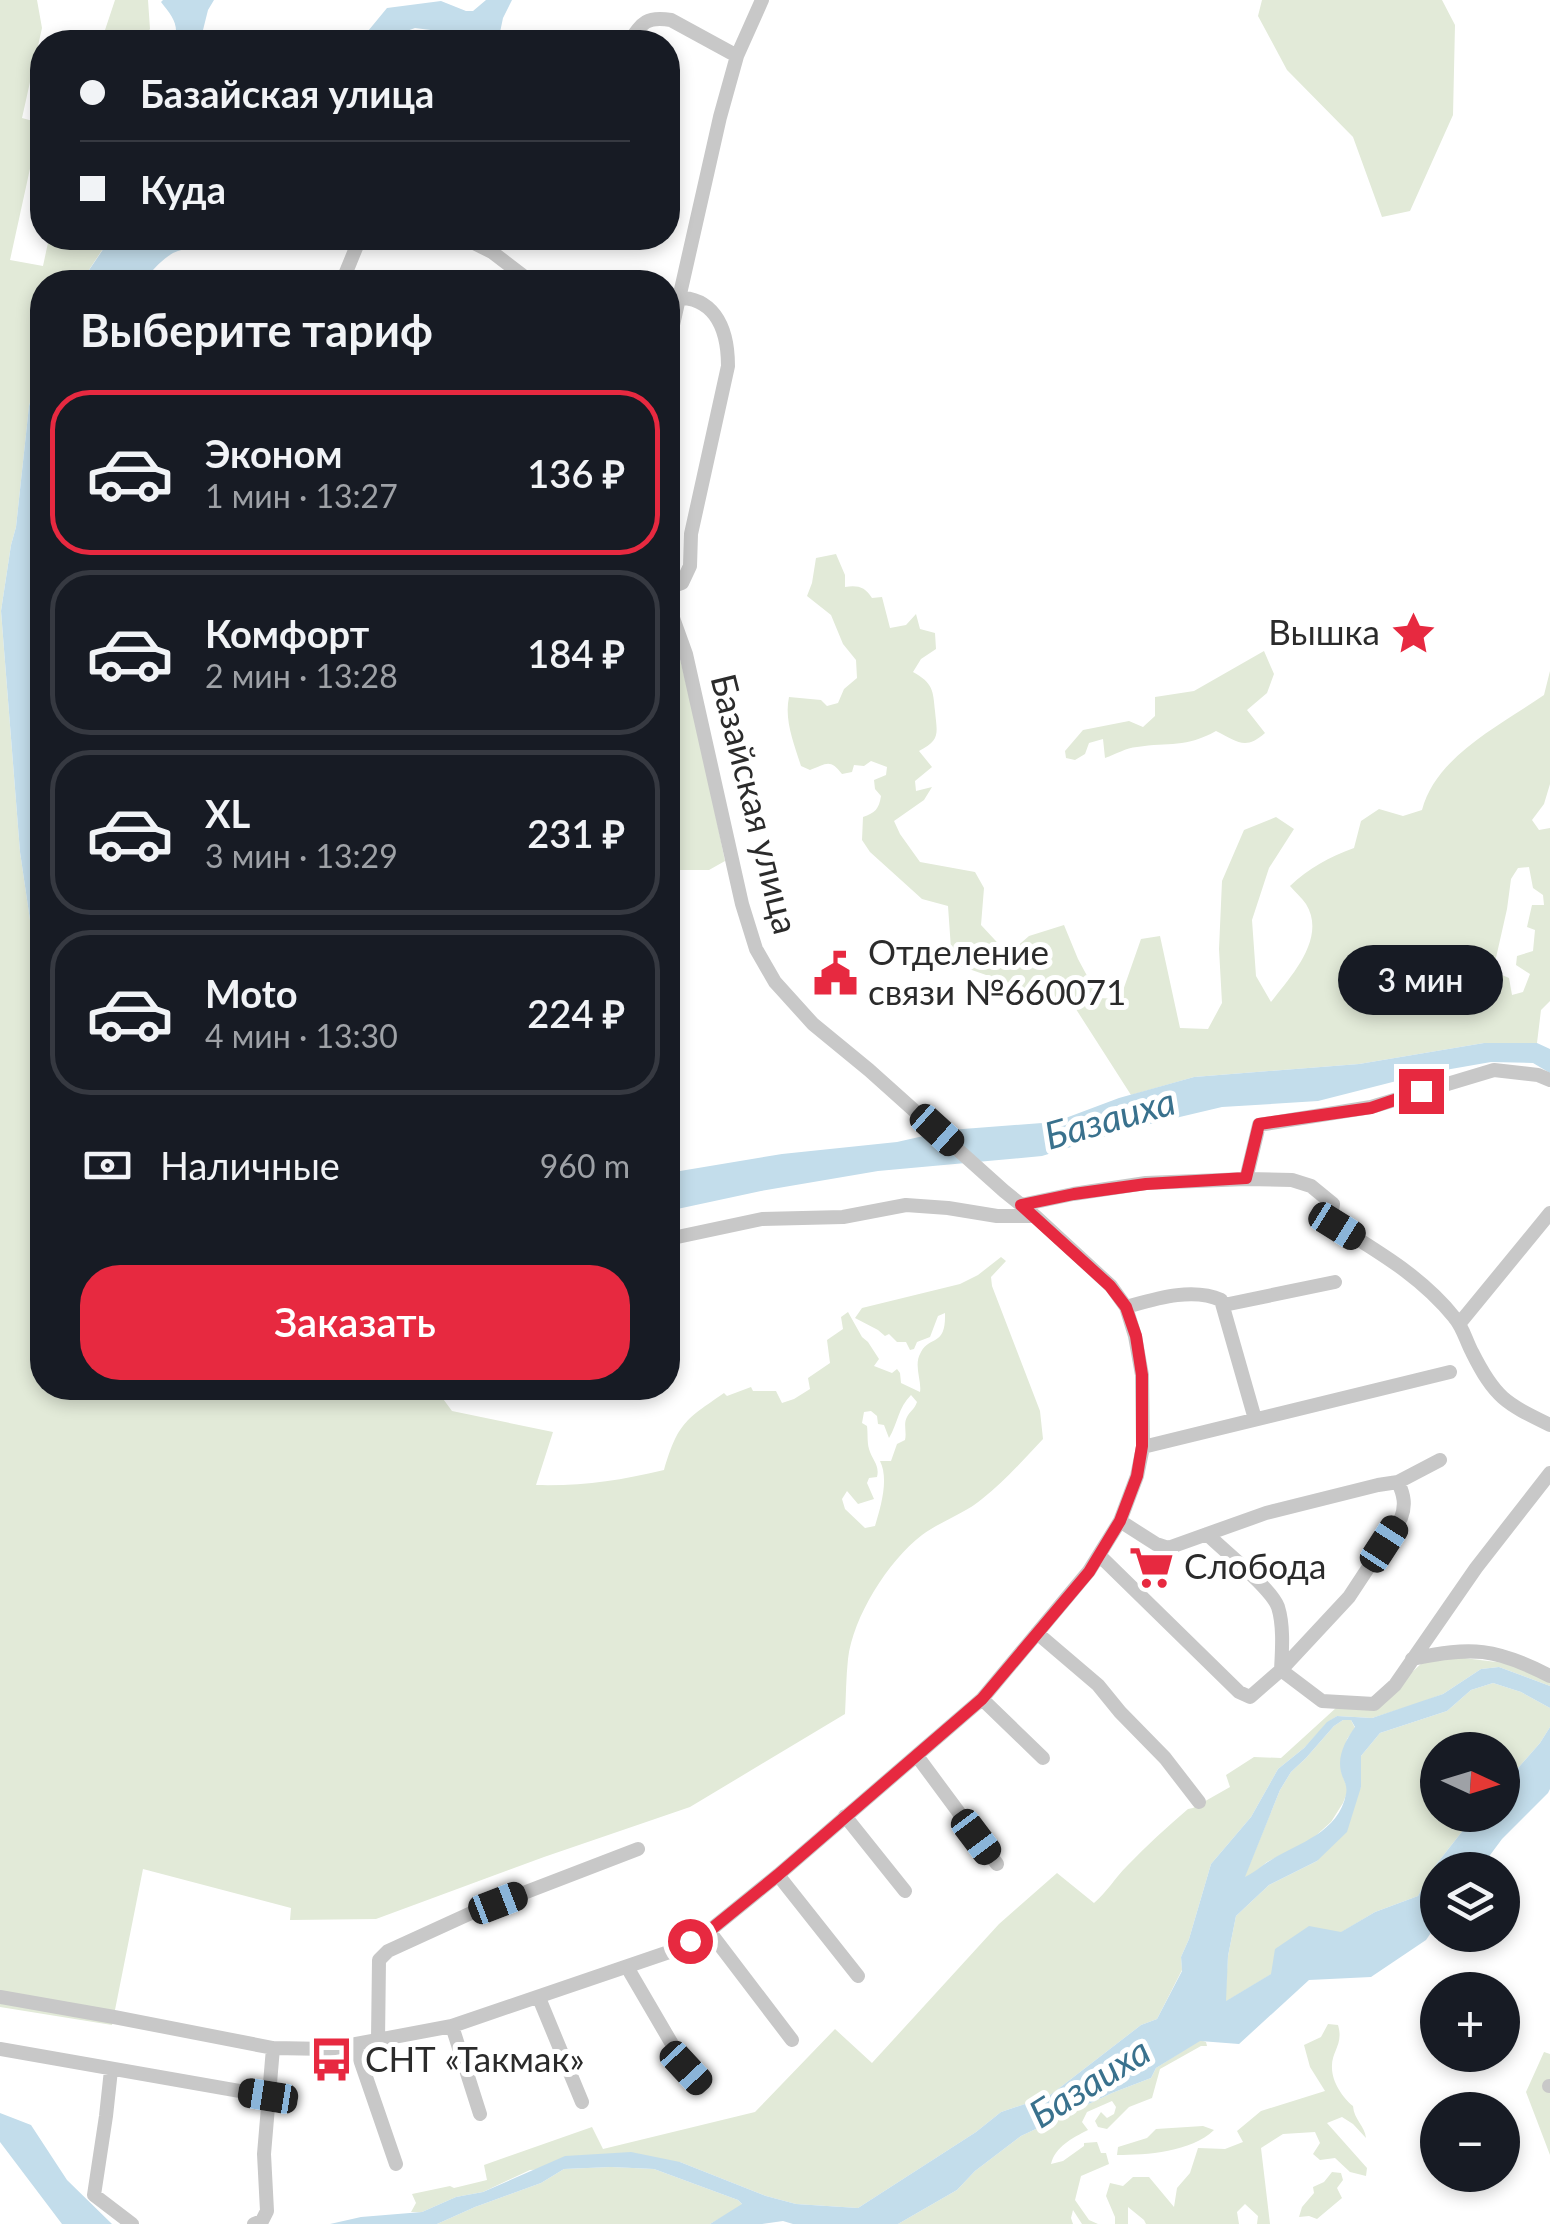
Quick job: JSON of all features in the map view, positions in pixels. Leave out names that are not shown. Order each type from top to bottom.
[{"type":"street","points":[[680,270],[737,56],[762,0]]},
{"type":"street","points":[[637,30],[648,20],[671,20],[737,56]]},
{"type":"street","points":[[488,250],[516,270]]},
{"type":"street","points":[[680,299],[712,310],[722,324],[728,366],[691,534],[690,566],[680,584]]},
{"type":"street","name":"Базайская улица","points":[[0,1997],[273,2048],[330,2049],[452,2026],[672,1951],[709,1931],[778,1875],[982,1699],[1100,1556],[1120,1521],[1137,1476],[1142,1446],[1142,1375],[1136,1336],[1126,1307],[1110,1286],[1035,1216],[813,1024],[776,982],[756,949],[742,904],[680,637]]},
{"type":"street","points":[[1246,1178],[1259,1124],[1371,1108],[1494,1070],[1550,1080]]},
{"type":"street","points":[[1021,1205],[1146,1184],[1246,1178],[1292,1180],[1311,1186],[1333,1204],[1330,1217],[1337,1226],[1424,1284],[1459,1324],[1488,1383],[1510,1405],[1550,1425]]},
{"type":"street","points":[[680,1237],[762,1219],[843,1217],[906,1205],[996,1216],[1035,1216]]},
{"type":"street","points":[[1459,1324],[1550,1213]]},
{"type":"street","points":[[1224,1304],[1334,1282]]},
{"type":"street","points":[[1126,1307],[1168,1296],[1210,1295],[1222,1300],[1255,1418]]},
{"type":"street","points":[[1142,1446],[1450,1372]]},
{"type":"street","points":[[1120,1521],[1168,1548],[1266,1512],[1398,1482],[1440,1460]]},
{"type":"street","points":[[1281,1670],[1322,1701],[1374,1704],[1395,1685],[1476,1568],[1550,1473]]},
{"type":"street","points":[[1100,1556],[1239,1692],[1250,1697],[1281,1670],[1349,1597],[1401,1518],[1405,1508],[1398,1482]]},
{"type":"street","points":[[1206,1534],[1270,1594],[1278,1607],[1281,1670]]},
{"type":"street","points":[[1037,1633],[1098,1685],[1200,1802]]},
{"type":"street","points":[[1412,1659],[1446,1651],[1489,1652],[1516,1658],[1550,1676]]},
{"type":"street","points":[[982,1699],[1042,1758]]},
{"type":"street","points":[[917,1756],[996,1864]]},
{"type":"street","points":[[845,1816],[904,1891]]},
{"type":"street","points":[[378,2040],[379,1960],[388,1951],[470,1914],[638,1849]]},
{"type":"street","points":[[778,1875],[858,1976]]},
{"type":"street","points":[[709,1931],[792,2040]]},
{"type":"street","points":[[627,1967],[686,2068],[701,2084]]},
{"type":"street","points":[[539,1998],[582,2102]]},
{"type":"street","points":[[452,2026],[480,2114]]},
{"type":"street","points":[[355,2046],[396,2164]]},
{"type":"street","points":[[254,2224],[262,2221],[267,2211],[264,2154],[273,2048]]},
{"type":"street","points":[[0,2049],[268,2096]]},
{"type":"street","points":[[111,2070],[94,2195],[132,2224]]},
{"type":"green space","points":[[0,0],[37,0],[42,28],[30,30],[30,82],[22,118],[30,120],[30,169],[10,260],[43,266],[46,250],[102,250],[89,270],[30,270],[30,403],[16,527],[1,611],[20,852],[30,920],[30,1400],[444,1400],[452,1411],[553,1432],[536,1485],[601,1482],[664,1470],[685,1424],[724,1393],[727,1396],[751,1387],[753,1391],[776,1391],[782,1403],[810,1389],[808,1378],[830,1363],[827,1340],[843,1329],[841,1317],[848,1312],[879,1359],[874,1366],[892,1373],[897,1369],[901,1383],[920,1392],[919,1357],[943,1331],[945,1313],[938,1316],[930,1337],[910,1350],[906,1342],[897,1342],[855,1318],[862,1308],[960,1284],[1001,1257],[1006,1261],[991,1277],[992,1286],[1040,1411],[1043,1439],[969,1509],[937,1525],[909,1546],[885,1575],[865,1608],[851,1643],[845,1714],[690,1807],[376,1919],[290,1920],[291,1908],[143,1869],[112,2025],[0,2007]],"holes":[[[911,1395],[917,1402],[906,1420],[905,1440],[897,1444],[891,1461],[880,1461],[884,1476],[882,1501],[875,1526],[865,1528],[845,1509],[842,1499],[847,1491],[858,1504],[874,1499],[867,1483],[869,1478],[877,1477],[877,1469],[869,1449],[867,1426],[862,1423],[864,1412],[871,1411],[877,1416],[889,1438]]]},
{"type":"green space","points":[[115,0],[148,0],[149,30],[105,30]]},
{"type":"green space","points":[[1262,0],[1442,0],[1455,25],[1453,115],[1410,211],[1382,217],[1353,137],[1287,70],[1258,16]]},
{"type":"green space","points":[[836,554],[845,575],[845,587],[861,588],[872,598],[882,597],[890,628],[906,625],[916,614],[920,629],[935,633],[936,649],[921,659],[913,672],[931,688],[937,730],[931,743],[919,751],[932,767],[915,781],[916,791],[932,787],[924,800],[894,821],[920,862],[975,872],[984,888],[981,925],[1008,954],[1029,936],[1064,925],[1099,998],[1120,999],[1141,939],[1160,936],[1180,1028],[1208,1029],[1222,1003],[1222,881],[1244,830],[1276,817],[1294,829],[1269,868],[1252,920],[1256,976],[1271,1002],[1304,956],[1312,930],[1306,904],[1290,886],[1320,864],[1354,848],[1361,821],[1379,809],[1403,816],[1422,810],[1429,791],[1455,758],[1544,695],[1550,671],[1550,784],[1544,804],[1532,820],[1539,830],[1550,828],[1550,1001],[1541,1010],[1537,1043],[1484,1043],[1359,1064],[1194,1077],[1131,1095],[1074,1006],[952,963],[948,906],[922,899],[862,840],[863,817],[876,810],[881,796],[874,780],[886,775],[887,767],[871,761],[864,766],[854,765],[852,772],[842,774],[831,764],[810,770],[801,766],[789,723],[789,697],[821,700],[827,706],[838,703],[844,689],[857,678],[856,660],[843,644],[831,615],[807,596],[816,558]],"holes":[[[1529,867],[1533,888],[1543,895],[1544,905],[1532,905],[1527,927],[1535,930],[1533,951],[1517,956],[1516,965],[1530,974],[1523,992],[1512,995],[1509,978],[1493,971],[1511,879],[1518,868]]]},
{"type":"green space","points":[[1264,651],[1274,674],[1267,693],[1247,710],[1265,733],[1252,742],[1241,742],[1216,731],[1196,740],[1133,748],[1105,758],[1103,739],[1089,743],[1085,754],[1075,760],[1066,758],[1065,751],[1083,730],[1129,721],[1143,727],[1155,716],[1155,697],[1194,691]]},
{"type":"green space","points":[[680,659],[725,861],[709,870],[680,870]]},
{"type":"green space","points":[[1447,1656],[1513,1664],[1550,1681],[1550,1686],[1499,1667],[1481,1669],[1443,1694],[1419,1703],[1372,1718],[1337,1716],[1328,1722],[1278,1769],[1251,1817],[1211,1864],[1181,1957],[1182,1970],[1157,2019],[1141,2025],[1049,2096],[1001,2112],[858,2208],[796,2204],[680,2162],[530,2170],[483,2192],[411,2212],[416,2203],[412,2194],[487,2180],[484,2165],[592,2127],[603,2149],[755,2112],[835,2029],[872,2063],[999,1924],[1057,1873],[1094,1903],[1188,1809],[1230,1787],[1226,1775],[1254,1757],[1281,1758],[1337,1707],[1372,1709],[1423,1662]]},
{"type":"green space","points":[[1493,1683],[1521,1692],[1550,1708],[1550,1727],[1520,1766],[1520,1732],[1420,1732],[1420,1832],[1462,1832],[1446,1852],[1420,1852],[1418,1896],[1375,1912],[1225,2002],[1236,1916],[1269,1885],[1317,1861],[1361,1787],[1361,1756],[1380,1733],[1447,1711],[1471,1690]]},
{"type":"green space","points":[[1343,1720],[1351,1720],[1355,1728],[1347,1739],[1341,1771],[1348,1790],[1343,1803],[1331,1822],[1311,1840],[1244,1878],[1291,1772]]},
{"type":"green space","points":[[1328,2024],[1338,2025],[1339,2032],[1332,2062],[1334,2079],[1353,2106],[1366,2138],[1342,2117],[1327,2123],[1367,2168],[1366,2176],[1350,2172],[1335,2158],[1320,2160],[1313,2154],[1320,2143],[1315,2132],[1283,2134],[1261,2148],[1270,2224],[1257,2224],[1258,2216],[1245,2204],[1237,2212],[1239,2224],[1146,2224],[1128,2207],[1128,2224],[1115,2224],[1106,2196],[1110,2183],[1123,2186],[1133,2177],[1149,2177],[1174,2207],[1177,2188],[1190,2173],[1198,2148],[1225,2149],[1243,2142],[1237,2131],[1261,2111],[1325,2091],[1310,2067],[1304,2045],[1321,2037]]},
{"type":"green space","points":[[1200,2040],[1207,2046],[1160,2069],[1152,2098],[1129,2107],[1107,2129],[1098,2127],[1095,2121],[1101,2112],[1107,2118],[1114,2114],[1116,2107],[1112,2101],[1087,2112],[1082,2122],[1088,2130],[1065,2144],[1053,2158],[1051,2164],[1063,2161],[1084,2143],[1097,2142],[1101,2153],[1106,2153],[1109,2164],[1081,2176],[1075,2200],[1089,2220],[1098,2224],[1082,2224],[1073,2210],[1073,2224],[898,2224],[957,2190],[1021,2136],[1151,2078],[1156,2068]]},
{"type":"green space","points":[[1544,2052],[1550,2054],[1550,2155],[1526,2092]]},
{"type":"green space","points":[[1203,2126],[1214,2130],[1181,2148],[1117,2155],[1118,2147],[1147,2138],[1156,2129]]},
{"type":"green space","points":[[564,2169],[654,2169],[743,2205],[710,2224],[437,2224],[541,2183]]},
{"type":"green space","points":[[1332,2172],[1341,2173],[1343,2180],[1337,2188],[1342,2198],[1317,2219],[1299,2217],[1314,2193],[1313,2187]]},
{"type":"water","points":[[214,0],[203,30],[175,30],[172,16],[161,2]]},
{"type":"water","points":[[486,0],[512,0],[500,30],[369,30],[387,8],[441,1],[473,11]]},
{"type":"water","points":[[103,250],[183,250],[170,255],[153,270],[89,270]]},
{"type":"water","points":[[30,403],[30,920],[20,852],[1,611],[16,527]]},
{"type":"water","name":"Базаиха","points":[[1484,1043],[1537,1043],[1550,1049],[1550,1073],[1533,1063],[1491,1062],[1428,1073],[1318,1101],[1222,1107],[1129,1129],[1042,1156],[878,1171],[680,1208],[680,1171],[782,1154],[897,1142],[950,1130],[1055,1122],[1119,1098],[1194,1077],[1359,1064]]},
{"type":"water","name":"Базаиха","points":[[1499,1667],[1550,1686],[1550,1708],[1521,1692],[1493,1683],[1471,1690],[1447,1711],[1380,1733],[1361,1756],[1361,1787],[1347,1832],[1317,1861],[1269,1885],[1236,1916],[1228,1956],[1226,2001],[1271,1974],[1275,1949],[1309,1926],[1341,1932],[1420,1892],[1420,1944],[1371,1977],[1309,1980],[1239,2044],[1200,2041],[1156,2068],[1151,2078],[1021,2136],[957,2190],[898,2224],[710,2224],[742,2204],[654,2169],[611,2167],[564,2169],[541,2183],[437,2224],[330,2224],[422,2212],[456,2197],[483,2192],[565,2156],[631,2152],[680,2162],[796,2204],[858,2208],[1001,2112],[1049,2096],[1141,2025],[1157,2019],[1182,1971],[1181,1957],[1211,1864],[1251,1817],[1278,1769],[1327,1722],[1337,1716],[1372,1718],[1443,1694],[1481,1669]],"holes":[[[1351,1720],[1355,1727],[1340,1760],[1346,1794],[1335,1818],[1316,1835],[1245,1877],[1291,1772],[1334,1726]]]},
{"type":"water","points":[[1550,1727],[1550,1789],[1520,1821],[1520,1766]]},
{"type":"water","points":[[1462,1832],[1509,1832],[1492,1852],[1446,1852]]},
{"type":"water","points":[[0,2113],[31,2125],[67,2180],[112,2224],[62,2224],[0,2142]]},
{"type":"place","name":"Вышка","points":[[1413,633]]},
{"type":"place","name":"Отделение связи №660071","points":[[835,973]]},
{"type":"place","name":"Слобода","points":[[1151,1567]]},
{"type":"place","name":"СНТ «Такмак»","points":[[332,2060]]},
{"type":"route","points":[[690,1941],[709,1931],[778,1875],[982,1699],[1089,1572],[1120,1521],[1137,1476],[1142,1446],[1144,1406],[1136,1336],[1120,1297],[1021,1205],[1146,1184],[1246,1178],[1259,1124],[1371,1108],[1421,1091]]}]
